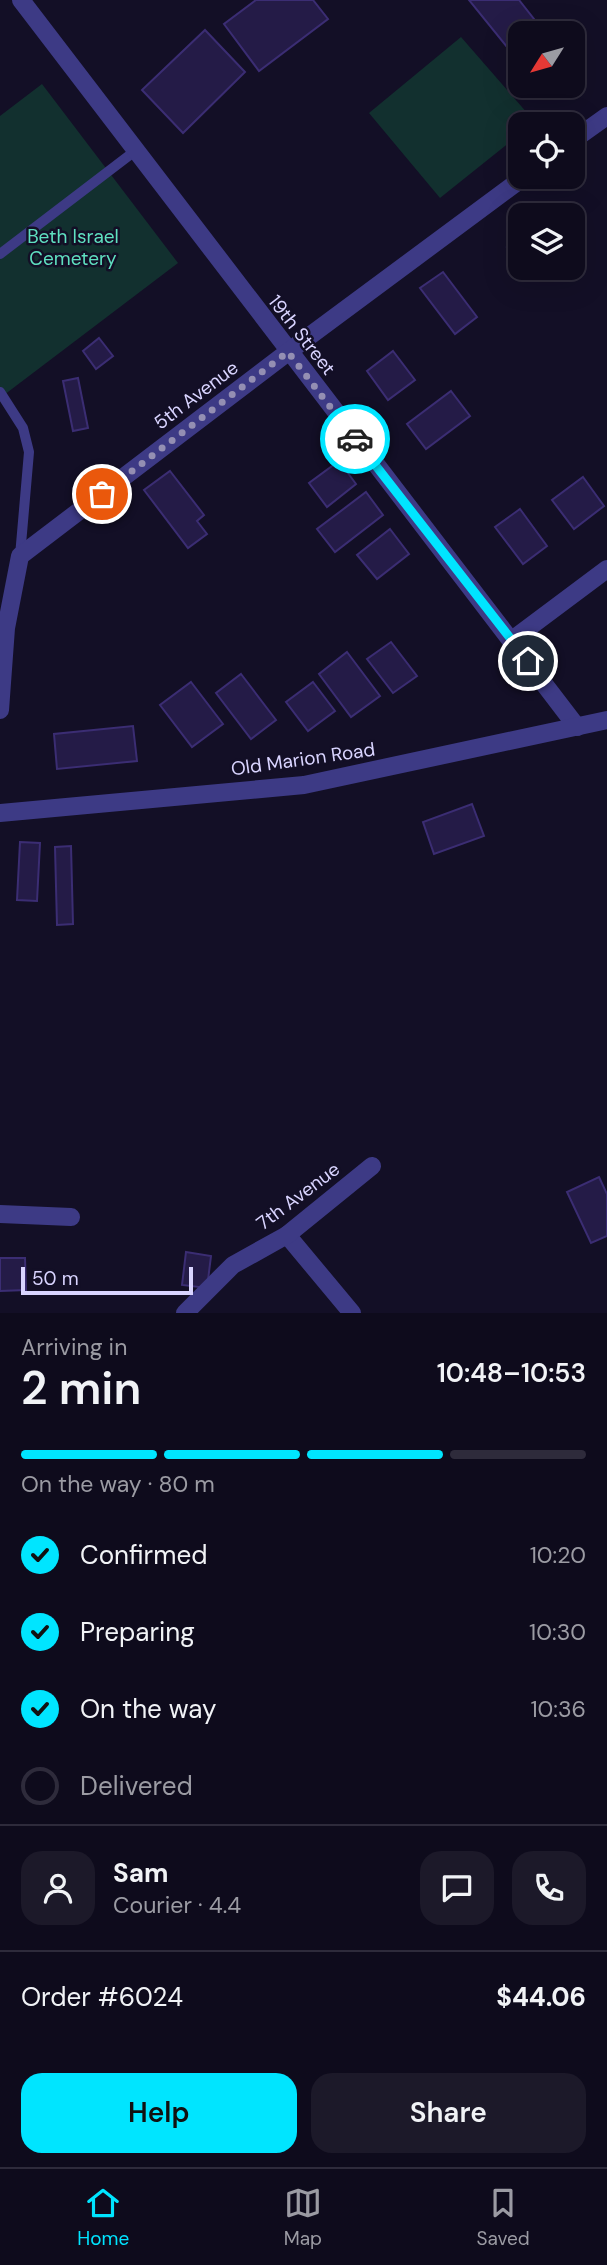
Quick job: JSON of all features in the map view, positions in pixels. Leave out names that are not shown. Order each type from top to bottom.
[{"type":"street","name":"19th Street","points":[[21,0],[577,727]]},
{"type":"street","points":[[585,132],[607,116]]},
{"type":"street","name":"5th Avenue","points":[[20,556],[508,189]]},
{"type":"street","points":[[0,710],[6,628],[20,556]]},
{"type":"street","points":[[512,640],[607,569]]},
{"type":"street","name":"Old Marion Road","points":[[0,813],[304,785],[607,720]]},
{"type":"street","name":"7th Avenue","points":[[185,1313],[233,1265],[287,1235],[372,1166]]},
{"type":"street","points":[[0,1214],[71,1217]]},
{"type":"street","points":[[287,1235],[352,1313]]},
{"type":"lane","points":[[0,254],[135,151]]},
{"type":"lane","points":[[0,392],[23,428],[29,452],[20,556]]},
{"type":"green space","points":[[461,37],[508,91],[508,98],[514,98],[526,112],[508,112],[508,144],[440,198],[369,113]]},
{"type":"green space","name":"Beth Israel Cemetery","points":[[42,84],[178,263],[0,398],[0,116]]},
{"type":"building","points":[[256,0],[313,0],[328,19],[259,71],[224,24]]},
{"type":"building","points":[[469,0],[519,0],[536,21],[508,21],[508,48]]},
{"type":"building","points":[[205,30],[245,72],[183,133],[142,90]]},
{"type":"building","points":[[443,272],[477,317],[455,334],[420,288]]},
{"type":"building","points":[[99,338],[113,356],[96,369],[83,351]]},
{"type":"building","points":[[393,351],[415,380],[388,400],[367,371]]},
{"type":"building","points":[[78,378],[88,428],[73,431],[63,381]]},
{"type":"building","points":[[451,391],[470,416],[426,449],[407,424]]},
{"type":"building","points":[[339,461],[356,484],[327,507],[309,483]]},
{"type":"building","points":[[170,471],[204,515],[197,521],[207,534],[188,548],[144,490]]},
{"type":"building","points":[[583,477],[604,506],[574,529],[552,500]]},
{"type":"building","points":[[366,492],[383,515],[335,552],[317,529]]},
{"type":"building","points":[[520,509],[547,546],[523,564],[495,527]]},
{"type":"building","points":[[390,529],[409,554],[377,579],[357,555]]},
{"type":"building","points":[[391,642],[417,676],[393,693],[367,659]]},
{"type":"building","points":[[347,652],[380,696],[351,717],[319,674]]},
{"type":"building","points":[[241,674],[276,720],[251,739],[216,693]]},
{"type":"building","points":[[191,682],[223,724],[192,747],[160,705]]},
{"type":"building","points":[[313,682],[335,711],[308,731],[286,702]]},
{"type":"building","points":[[133,726],[137,761],[57,769],[54,734]]},
{"type":"building","points":[[472,804],[484,836],[434,854],[423,822]]},
{"type":"building","points":[[20,842],[40,843],[37,901],[17,900]]},
{"type":"building","points":[[71,846],[73,924],[57,925],[55,847]]},
{"type":"building","points":[[599,1177],[607,1194],[607,1236],[591,1243],[567,1192]]},
{"type":"building","points":[[186,1252],[211,1256],[207,1288],[182,1285]]},
{"type":"building","points":[[0,1258],[25,1258],[26,1290],[0,1291]]},
{"type":"way so far","points":[[102,494],[288,352],[355,439]]},
{"type":"route","points":[[355,439],[528,661]]}]
